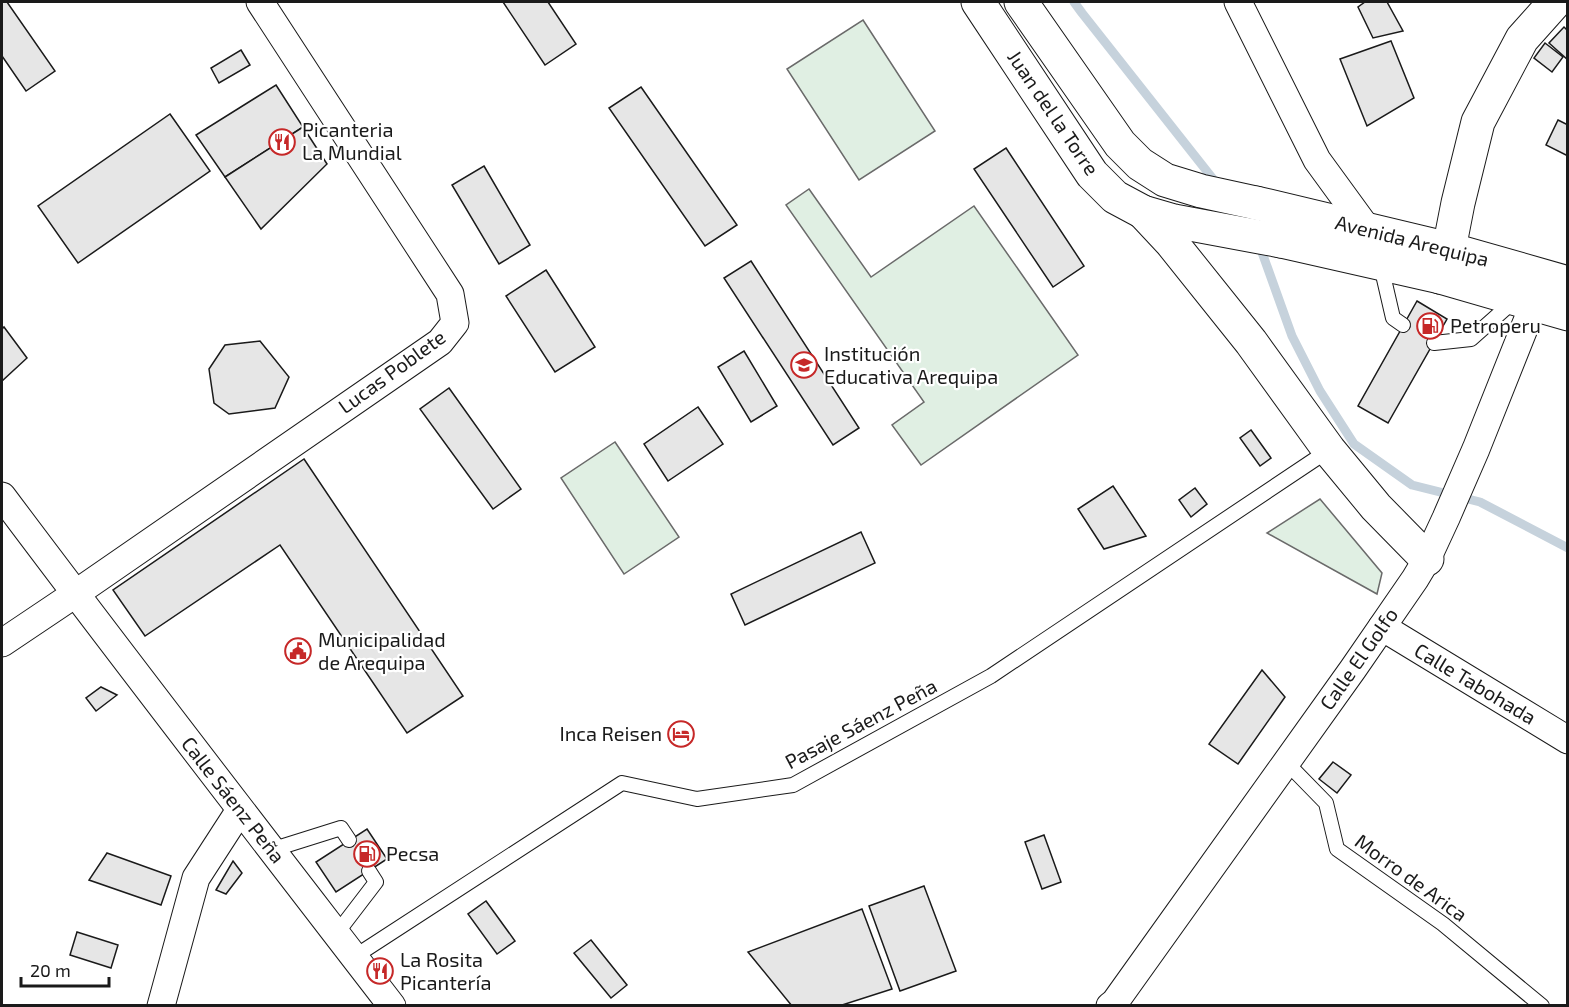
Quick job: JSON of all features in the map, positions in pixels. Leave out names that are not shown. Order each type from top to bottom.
[{"type":"main road","name":"Juan del la Torre","points":[[978,2],[1092,174],[1115,197],[1143,212],[1174,221],[1281,241]]},
{"type":"main road","name":"Juan del la Torre","points":[[1022,2],[1119,144],[1140,164],[1165,180],[1201,191],[1256,203]]},
{"type":"main road","points":[[1445,263],[1478,122],[1521,39],[1555,2]]},
{"type":"main road","name":"Avenida Arequipa","points":[[1256,203],[1368,230],[1445,263],[1541,290],[1568,314]]},
{"type":"main road","points":[[1143,212],[1171,242],[1251,342],[1329,450],[1376,507],[1427,559]]},
{"type":"main road","name":"Avenida Arequipa","points":[[1281,241],[1381,264],[1445,263]]},
{"type":"street","name":"Lucas Poblete","points":[[2,643],[440,342],[455,323],[450,294],[260,2]]},
{"type":"street","points":[[1238,2],[1317,160],[1368,230]]},
{"type":"street","name":"Calle El Golfo","points":[[1116,1004],[1382,627],[1427,559],[1476,449],[1541,290]]},
{"type":"street","name":"Calle Sáenz Peña","points":[[2,496],[240,810],[392,1005]]},
{"type":"street","name":"Calle Tabohada","points":[[1382,627],[1568,740]]},
{"type":"street","points":[[161,1005],[196,878],[240,810]]},
{"type":"lane","points":[[1381,264],[1393,318],[1403,325]]},
{"type":"lane","points":[[1434,343],[1471,339],[1541,290]]},
{"type":"lane","name":"Pasaje Sáenz Peña","points":[[354,957],[622,783],[697,799],[793,785],[991,676],[1329,450]]},
{"type":"lane","name":"Morro de Arica","points":[[1286,762],[1326,803],[1337,849],[1443,924],[1542,1005]]},
{"type":"lane","points":[[272,850],[341,828],[349,840]]},
{"type":"lane","points":[[337,933],[376,882],[369,871]]},
{"type":"green space","points":[[863,20],[935,131],[859,180],[787,69]]},
{"type":"green space","points":[[809,189],[871,277],[974,206],[1078,355],[921,465],[892,425],[924,402],[786,205]]},
{"type":"green space","points":[[615,442],[679,537],[624,574],[561,478]]},
{"type":"green space","points":[[1320,499],[1382,573],[1377,594],[1267,533]]},
{"type":"building","points":[[2,2],[7,2],[55,71],[26,91],[2,56]]},
{"type":"building","points":[[503,2],[548,2],[576,44],[545,65]]},
{"type":"building","points":[[1365,2],[1387,2],[1403,31],[1373,38],[1358,7]]},
{"type":"building","points":[[1564,27],[1568,31],[1568,60],[1549,43]]},
{"type":"building","points":[[1391,41],[1414,98],[1367,126],[1340,59]]},
{"type":"building","points":[[1545,43],[1563,57],[1552,72],[1534,58]]},
{"type":"building","points":[[241,50],[250,65],[219,83],[211,68]]},
{"type":"building","points":[[276,85],[303,127],[225,177],[196,135]]},
{"type":"building","points":[[641,87],[737,225],[705,246],[609,108]]},
{"type":"building","points":[[170,114],[210,171],[78,263],[38,206]]},
{"type":"building","points":[[1558,120],[1568,125],[1568,156],[1546,145]]},
{"type":"building","points":[[303,127],[327,164],[261,229],[225,177]]},
{"type":"building","points":[[1006,148],[1084,266],[1053,287],[974,169]]},
{"type":"building","points":[[484,166],[530,245],[499,264],[452,185]]},
{"type":"building","points":[[751,261],[859,428],[833,445],[724,278]]},
{"type":"building","points":[[546,270],[595,347],[555,372],[506,296]]},
{"type":"building","points":[[1417,301],[1447,319],[1388,423],[1358,406]]},
{"type":"building","points":[[4,327],[27,358],[2,381],[2,329]]},
{"type":"building","points":[[260,341],[289,377],[275,408],[229,414],[214,403],[209,369],[225,345]]},
{"type":"building","points":[[744,351],[777,406],[751,422],[718,367]]},
{"type":"building","points":[[449,388],[521,489],[493,509],[420,409]]},
{"type":"building","points":[[698,407],[723,444],[668,481],[644,444]]},
{"type":"building","points":[[1251,430],[1271,458],[1260,466],[1240,438]]},
{"type":"building","points":[[304,459],[463,696],[407,733],[280,545],[145,636],[113,590]]},
{"type":"building","points":[[1113,486],[1146,536],[1104,549],[1078,509]]},
{"type":"building","points":[[1195,488],[1207,504],[1191,517],[1179,500]]},
{"type":"building","points":[[861,532],[875,563],[745,625],[731,594]]},
{"type":"building","points":[[1262,670],[1285,697],[1238,764],[1209,744]]},
{"type":"building","points":[[101,687],[117,695],[96,711],[86,698]]},
{"type":"building","points":[[1333,762],[1351,775],[1337,793],[1319,779]]},
{"type":"building","points":[[367,829],[387,859],[336,892],[316,862]]},
{"type":"building","points":[[1044,835],[1061,882],[1042,889],[1025,842]]},
{"type":"building","points":[[107,853],[171,876],[161,905],[89,880]]},
{"type":"building","points":[[233,861],[242,873],[226,894],[216,890]]},
{"type":"building","points":[[924,886],[956,971],[900,991],[869,906]]},
{"type":"building","points":[[486,901],[515,941],[497,954],[468,914]]},
{"type":"building","points":[[862,909],[892,989],[839,1006],[792,1006],[748,952]]},
{"type":"building","points":[[77,932],[118,945],[111,968],[70,955]]},
{"type":"building","points":[[591,940],[627,985],[611,998],[574,953]]},
{"type":"waterway","points":[[1074,2],[1217,184]]},
{"type":"waterway","points":[[1259,244],[1292,336],[1320,391],[1354,444],[1412,485],[1480,502],[1568,548]]},
{"type":"place","name":"Picanteria La Mundial","points":[[282,142]]},
{"type":"place","name":"Petroperu","points":[[1430,326]]},
{"type":"place","name":"Institución Educativa Arequipa","points":[[804,365]]},
{"type":"place","name":"Municipalidad de Arequipa","points":[[298,651]]},
{"type":"place","name":"Inca Reisen","points":[[681,734]]},
{"type":"place","name":"Pecsa","points":[[367,854]]},
{"type":"place","name":"La Rosita Picantería","points":[[380,971]]}]
